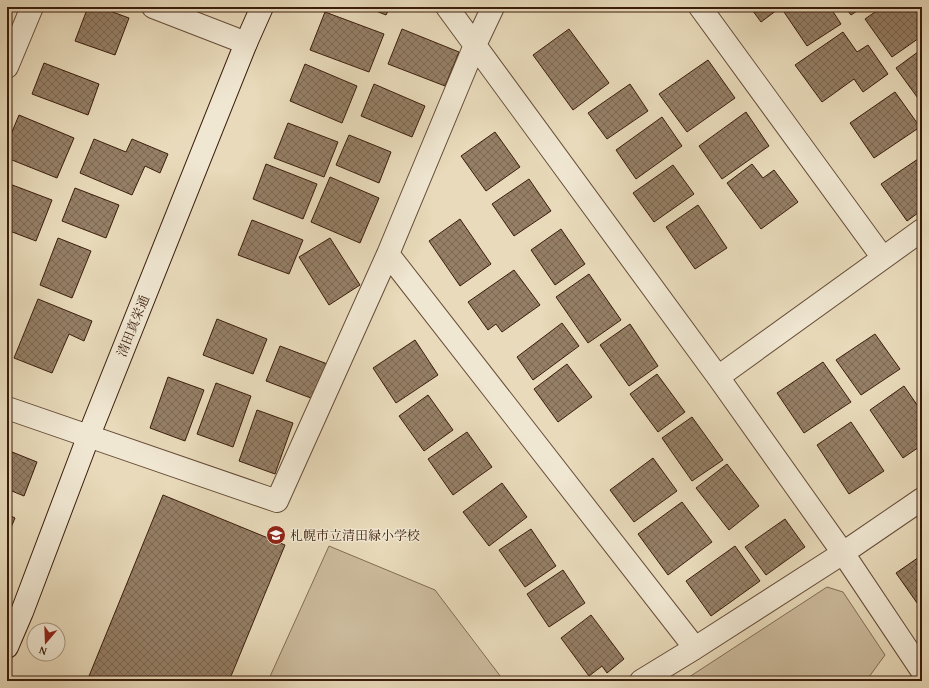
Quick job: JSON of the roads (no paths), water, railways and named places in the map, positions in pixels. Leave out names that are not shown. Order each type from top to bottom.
[{"type":"street","points":[[7,67],[32,7]]},
{"type":"street","points":[[153,7],[246,43]]},
{"type":"street","name":"清田真栄通","points":[[7,647],[22,612],[89,436],[246,43],[262,7]]},
{"type":"street","points":[[447,7],[718,377],[843,553],[922,671]]},
{"type":"street","points":[[7,408],[278,501],[388,254],[475,45],[494,7]]},
{"type":"street","points":[[700,7],[882,258]]},
{"type":"street","points":[[718,377],[922,230]]},
{"type":"street","points":[[388,254],[696,648]]},
{"type":"street","points":[[641,681],[696,648],[843,553],[922,499]]},
{"type":"place","name":"札幌市立清田緑小学校","points":[[276,535]]}]
